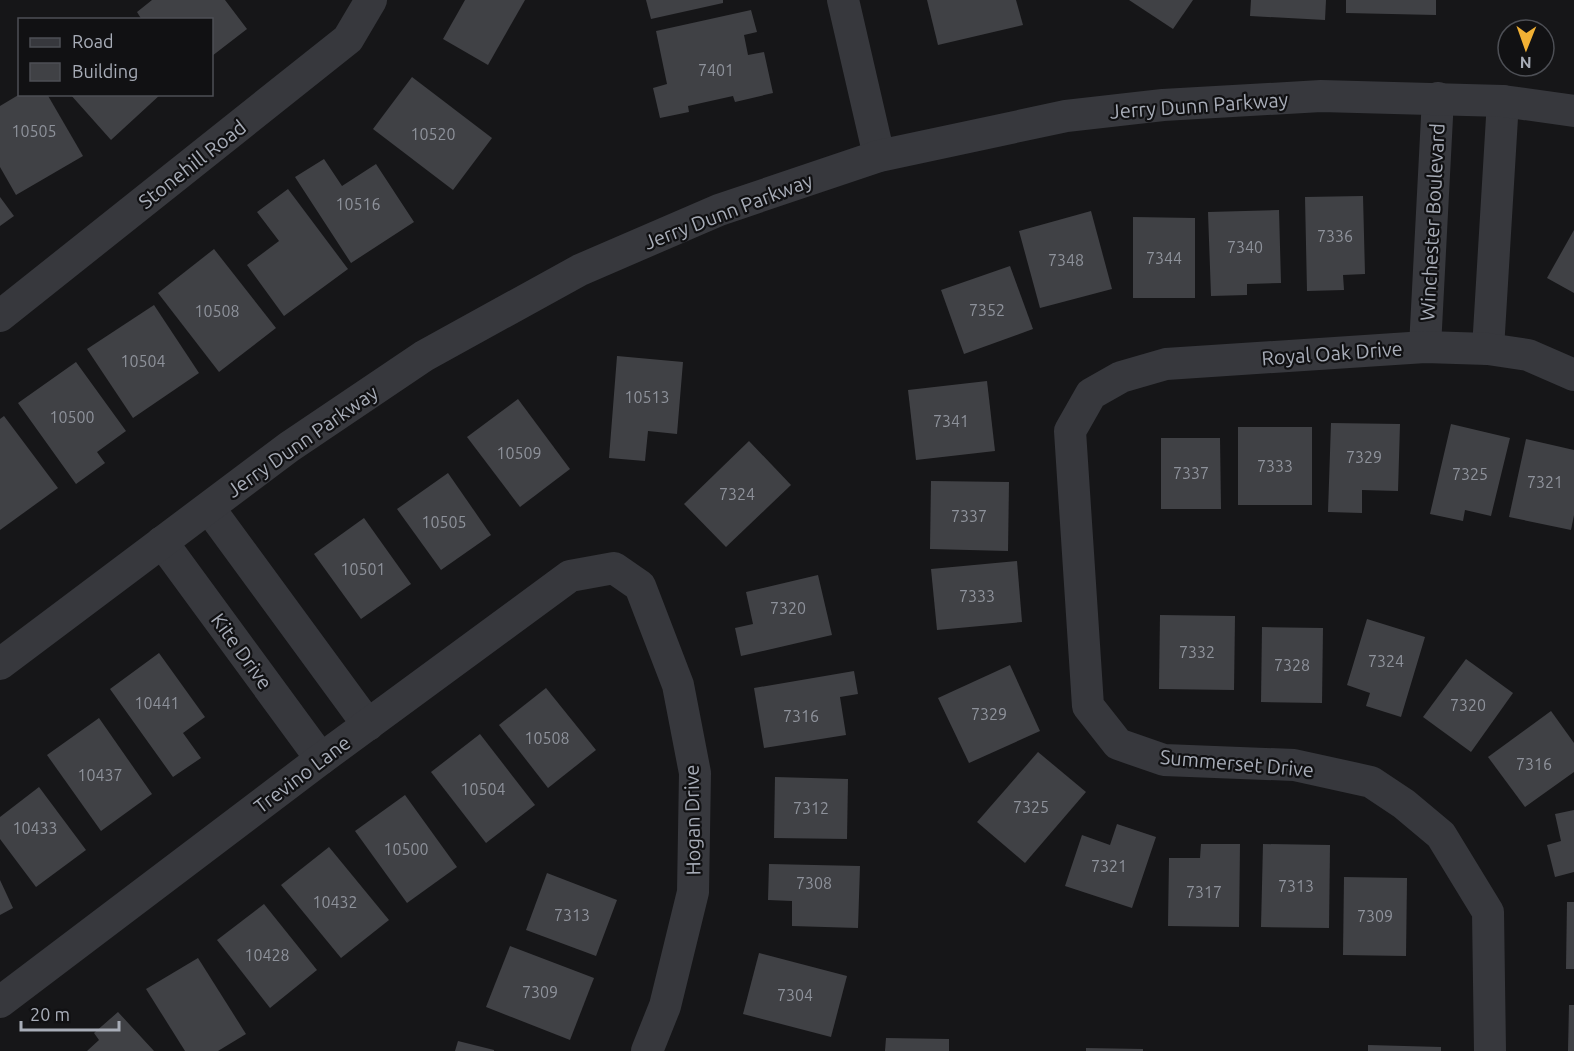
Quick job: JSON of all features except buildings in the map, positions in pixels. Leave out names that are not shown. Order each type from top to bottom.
[{"type":"street","name":"Stonehill Road","points":[[0,316],[348,39],[371,0]]},
{"type":"street","points":[[843,0],[879,156]]},
{"type":"street","name":"Jerry Dunn Parkway","points":[[0,664],[289,447],[424,356],[580,270],[719,210],[879,156],[1066,116],[1163,105],[1321,96],[1503,101],[1574,111]]},
{"type":"street","name":"Winchester Boulevard","points":[[1425,347],[1438,98]]},
{"type":"street","points":[[1488,349],[1503,101]]},
{"type":"street","name":"Royal Oak Drive","points":[[1091,394],[1121,377],[1166,364],[1425,347],[1488,349],[1528,355],[1574,375]]},
{"type":"street","name":"Summerset Drive","points":[[1091,394],[1070,431],[1088,706],[1118,744],[1164,760],[1294,765],[1371,782],[1404,804],[1441,835],[1488,912],[1490,1051]]},
{"type":"street","points":[[209,508],[368,725]]},
{"type":"street","name":"Kite Drive","points":[[162,542],[321,759]]},
{"type":"street","name":"Trevino Lane","points":[[0,1002],[321,759],[570,576],[614,568]]},
{"type":"street","name":"Hogan Drive","points":[[614,568],[640,586],[678,685],[695,773],[693,892],[665,1006],[647,1051]]}]
